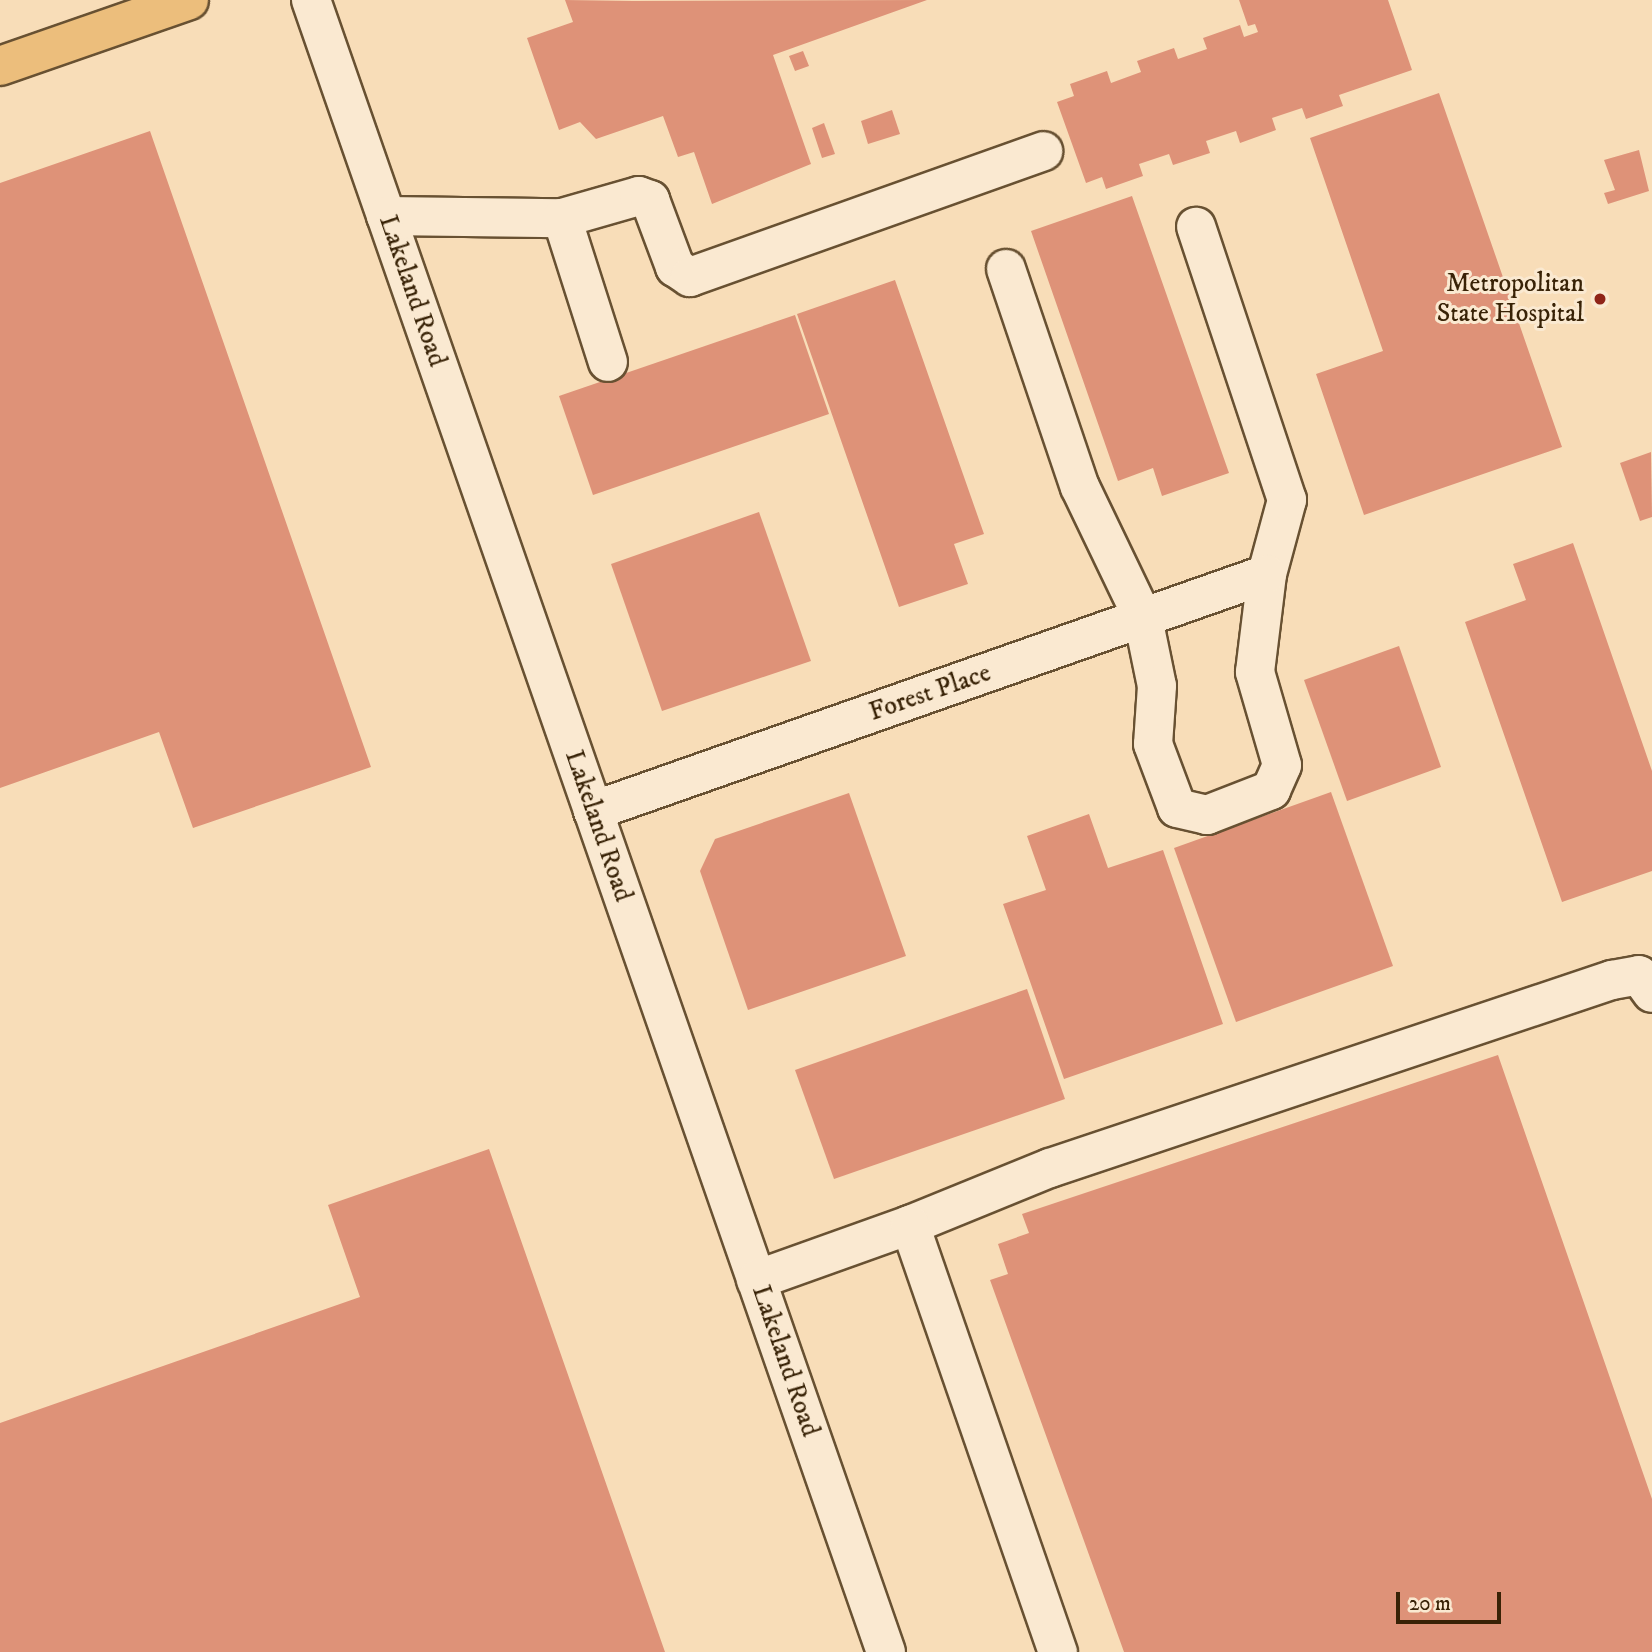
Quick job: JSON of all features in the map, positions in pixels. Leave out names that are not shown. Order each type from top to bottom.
[{"type":"main road","points":[[0,66],[188,0]]},
{"type":"street","name":"Lakeland Road","points":[[311,0],[886,1652]]},
{"type":"street","points":[[386,216],[562,218],[628,197],[650,200],[675,267],[690,278],[1043,151]]},
{"type":"street","points":[[562,218],[608,362]]},
{"type":"street","points":[[1006,269],[1080,487],[1143,618],[1157,686],[1153,744],[1177,808],[1207,815],[1270,790],[1282,765],[1255,673],[1267,574],[1287,500],[1196,226]]},
{"type":"street","name":"Forest Place","points":[[593,811],[1267,574]]},
{"type":"street","points":[[756,1280],[910,1225],[1050,1168],[1612,979],[1639,975],[1652,993]]},
{"type":"street","points":[[910,1225],[1058,1652]]},
{"type":"building","points":[[565,0],[927,0],[773,55],[811,164],[712,204],[694,152],[678,157],[663,116],[596,139],[580,122],[559,130],[527,38],[573,22]]},
{"type":"building","points":[[1239,0],[1388,0],[1412,70],[1339,95],[1343,106],[1306,119],[1302,108],[1272,118],[1276,130],[1240,143],[1236,131],[1206,141],[1210,153],[1173,165],[1169,154],[1139,164],[1143,176],[1106,189],[1102,177],[1086,183],[1057,102],[1074,96],[1070,84],[1107,71],[1111,83],[1141,72],[1137,61],[1174,48],[1178,59],[1207,49],[1203,38],[1240,25],[1244,37],[1258,32],[1255,24],[1248,26]]},
{"type":"building","points":[[803,51],[809,66],[795,71],[789,56]]},
{"type":"building","points":[[1439,93],[1562,447],[1364,515],[1316,374],[1383,351],[1310,138]]},
{"type":"building","points":[[892,110],[900,134],[868,144],[861,121]]},
{"type":"building","points":[[824,123],[835,154],[822,158],[812,128]]},
{"type":"building","points":[[150,131],[371,767],[193,828],[159,732],[0,788],[0,183]]},
{"type":"building","points":[[1639,150],[1649,191],[1608,204],[1604,193],[1615,190],[1604,160]]},
{"type":"building","points":[[1132,196],[1229,473],[1162,496],[1153,468],[1118,481],[1031,231]]},
{"type":"building","points":[[895,280],[984,534],[954,544],[968,584],[899,607],[797,314]]},
{"type":"building","points":[[795,315],[829,414],[593,495],[559,396]]},
{"type":"building","points":[[1651,452],[1652,517],[1640,521],[1620,463]]},
{"type":"building","points":[[759,512],[811,661],[662,711],[611,564]]},
{"type":"building","points":[[1573,543],[1652,771],[1652,871],[1562,902],[1465,622],[1526,600],[1513,564]]},
{"type":"building","points":[[1399,646],[1441,767],[1347,801],[1304,680]]},
{"type":"building","points":[[1331,792],[1393,966],[1236,1022],[1174,848]]},
{"type":"building","points":[[849,793],[906,956],[748,1010],[700,871],[715,839]]},
{"type":"building","points":[[1089,814],[1108,868],[1163,850],[1223,1024],[1064,1079],[1003,904],[1046,890],[1027,836]]},
{"type":"building","points":[[1027,989],[1065,1099],[834,1179],[795,1070]]},
{"type":"building","points":[[1498,1055],[1652,1499],[1652,1652],[1124,1652],[990,1280],[1008,1274],[998,1244],[1029,1233],[1022,1214]]},
{"type":"building","points":[[489,1149],[665,1652],[0,1652],[0,1423],[360,1297],[328,1205]]},
{"type":"place","name":"Metropolitan State Hospital","points":[[1600,299]]}]
